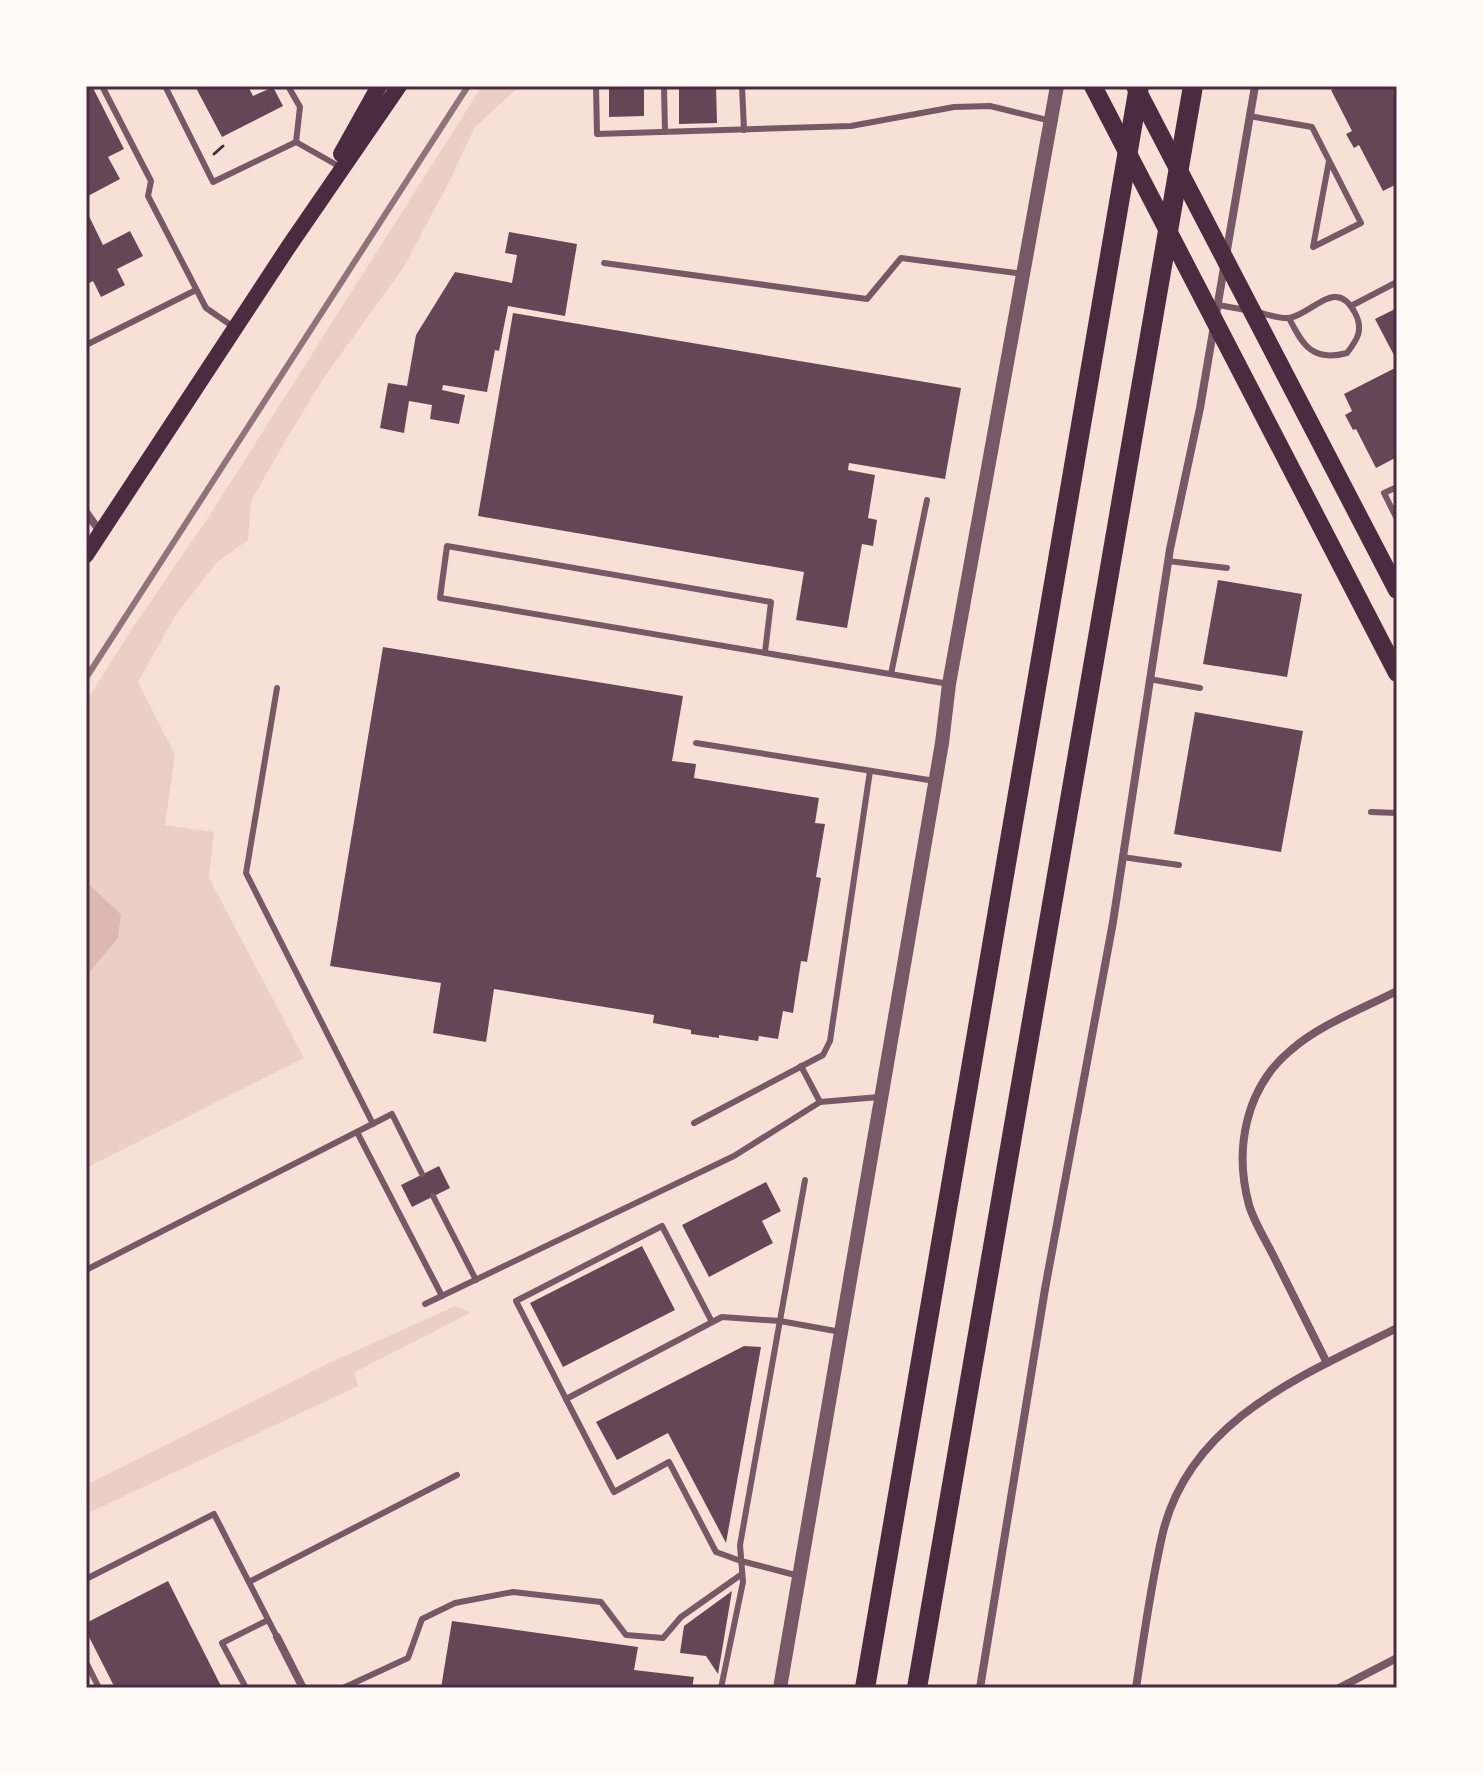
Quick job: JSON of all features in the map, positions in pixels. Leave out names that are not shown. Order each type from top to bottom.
[{"type":"highway","points":[[865,1688],[1137,86]]},
{"type":"highway","points":[[917,1688],[1193,86]]},
{"type":"main road","points":[[289,246],[379,86]]},
{"type":"main road","points":[[86,555],[289,246],[399,86]]},
{"type":"main road","points":[[1093,86],[1397,673]]},
{"type":"main road","points":[[1137,86],[1397,590]]},
{"type":"street","points":[[780,1688],[949,684],[1057,86]]},
{"type":"street","points":[[980,1688],[1045,1289],[1122,857],[1168,561],[1218,305],[1255,86]]},
{"type":"street","points":[[86,512],[101,533]]},
{"type":"street","points":[[1327,1363],[1250,1210],[1242,1177],[1242,1144],[1249,1112],[1260,1089],[1290,1051],[1310,1036],[1397,991]]},
{"type":"street","points":[[1136,1688],[1164,1531],[1189,1474],[1228,1425],[1247,1410],[1282,1387],[1397,1328]]},
{"type":"street","points":[[277,1637],[303,1688]]},
{"type":"street","points":[[1339,1688],[1397,1658]]},
{"type":"lane","points":[[102,86],[151,181],[148,196],[196,290],[206,308],[235,328]]},
{"type":"lane","points":[[165,86],[213,182],[296,142]]},
{"type":"lane","points":[[288,86],[300,107],[296,142]]},
{"type":"lane","points":[[596,86],[597,134],[851,126],[954,107],[990,106],[1051,121]]},
{"type":"lane","points":[[664,86],[665,132]]},
{"type":"lane","points":[[742,86],[744,130]]},
{"type":"lane","points":[[1249,116],[1312,127],[1361,223],[1313,247],[1329,161]]},
{"type":"lane","points":[[296,142],[335,164]]},
{"type":"lane","points":[[604,263],[867,299],[901,258],[1024,274]]},
{"type":"lane","points":[[1351,306],[1397,282]]},
{"type":"lane","points":[[86,345],[196,290]]},
{"type":"lane","points":[[1218,305],[1289,318],[1329,298],[1342,298],[1351,306],[1359,321],[1359,337],[1347,353],[1330,357],[1314,352],[1301,342],[1289,318]]},
{"type":"lane","points":[[1397,487],[1384,493],[1397,519]]},
{"type":"lane","points":[[891,674],[927,500]]},
{"type":"lane","points":[[765,652],[771,602],[447,546],[440,598],[949,684]]},
{"type":"lane","points":[[1168,561],[1227,568]]},
{"type":"lane","points":[[1149,679],[1200,688]]},
{"type":"lane","points":[[277,688],[246,873],[373,1124]]},
{"type":"lane","points":[[696,743],[935,781]]},
{"type":"lane","points":[[694,1123],[823,1055],[830,1041],[870,771]]},
{"type":"lane","points":[[1371,812],[1397,813]]},
{"type":"lane","points":[[1122,857],[1179,865]]},
{"type":"lane","points":[[801,1066],[820,1102]]},
{"type":"lane","points":[[425,1304],[734,1156],[820,1102],[881,1097]]},
{"type":"lane","points":[[86,1270],[392,1114],[422,1174]]},
{"type":"lane","points":[[357,1132],[442,1296]]},
{"type":"lane","points":[[721,1688],[743,1582],[740,1545],[805,1180]]},
{"type":"lane","points":[[433,1196],[476,1280]]},
{"type":"lane","points":[[712,1322],[662,1226],[516,1301],[614,1492],[669,1462],[716,1552],[799,1576]]},
{"type":"lane","points":[[566,1399],[722,1317],[780,1321],[841,1332]]},
{"type":"lane","points":[[249,1582],[457,1475]]},
{"type":"lane","points":[[86,1579],[214,1514],[277,1637]]},
{"type":"lane","points":[[343,1688],[408,1658],[422,1619],[455,1603],[513,1592],[601,1602],[626,1635],[663,1638],[681,1617],[742,1574]]},
{"type":"lane","points":[[246,1688],[222,1643],[268,1620]]},
{"type":"lane","points":[[86,1662],[99,1688]]},
{"type":"path","points":[[211,157],[223,146]]},
{"type":"shaded area","points":[[482,86],[520,86],[475,127],[403,268],[325,376],[287,438],[251,501],[248,540],[217,562],[175,616],[138,682],[175,755],[165,825],[214,832],[209,878],[304,1058],[86,1168],[86,702],[208,518]]},
{"type":"shaded area","points":[[86,882],[121,914],[118,938],[86,976]]},
{"type":"shaded area","points":[[455,1306],[470,1313],[355,1372],[358,1386],[86,1514],[86,1485],[327,1364]]},
{"type":"building","points":[[86,86],[92,86],[124,149],[108,157],[120,179],[86,197]]},
{"type":"building","points":[[195,86],[248,86],[253,96],[273,87],[283,106],[222,137]]},
{"type":"building","points":[[609,86],[644,86],[644,116],[609,117]]},
{"type":"building","points":[[679,86],[716,86],[717,123],[679,124]]},
{"type":"building","points":[[1338,86],[1397,86],[1397,184],[1383,191],[1359,145],[1354,148],[1346,134],[1352,131],[1331,90]]},
{"type":"building","points":[[86,210],[103,245],[130,231],[143,256],[117,269],[125,285],[101,297],[93,281],[86,285]]},
{"type":"building","points":[[509,232],[577,244],[565,316],[508,306],[487,392],[443,385],[442,390],[465,395],[459,424],[430,419],[432,405],[409,401],[404,433],[380,428],[388,383],[407,386],[416,335],[455,272],[512,283],[517,255],[505,253]]},
{"type":"building","points":[[1397,308],[1397,361],[1375,319]]},
{"type":"building","points":[[513,313],[961,388],[945,479],[849,463],[848,470],[875,475],[868,518],[877,520],[873,546],[862,544],[847,628],[796,620],[804,572],[478,516]]},
{"type":"building","points":[[1397,367],[1397,457],[1376,468],[1356,429],[1353,430],[1345,415],[1352,411],[1344,394]]},
{"type":"building","points":[[1218,580],[1302,594],[1287,677],[1203,664]]},
{"type":"building","points":[[383,647],[683,696],[672,761],[696,764],[694,778],[819,798],[815,823],[825,824],[816,877],[821,878],[807,962],[801,961],[793,1013],[783,1011],[778,1039],[759,1036],[758,1041],[691,1034],[691,1030],[653,1023],[654,1015],[494,989],[486,1042],[433,1033],[441,983],[330,966]]},
{"type":"building","points":[[1195,712],[1303,731],[1281,852],[1174,834]]},
{"type":"building","points":[[439,1166],[450,1188],[412,1207],[401,1185]]},
{"type":"building","points":[[766,1182],[781,1211],[762,1221],[773,1243],[709,1277],[682,1225]]},
{"type":"building","points":[[642,1246],[675,1310],[563,1367],[530,1303]]},
{"type":"building","points":[[744,1346],[761,1347],[726,1543],[668,1433],[617,1460],[596,1422]]},
{"type":"building","points":[[168,1581],[222,1688],[115,1688],[86,1631],[86,1623]]},
{"type":"building","points":[[732,1591],[718,1674],[706,1656],[680,1653],[684,1626]]},
{"type":"building","points":[[452,1621],[638,1647],[634,1670],[694,1677],[692,1688],[441,1688]]},
{"type":"railway","points":[[86,678],[468,86]]}]
